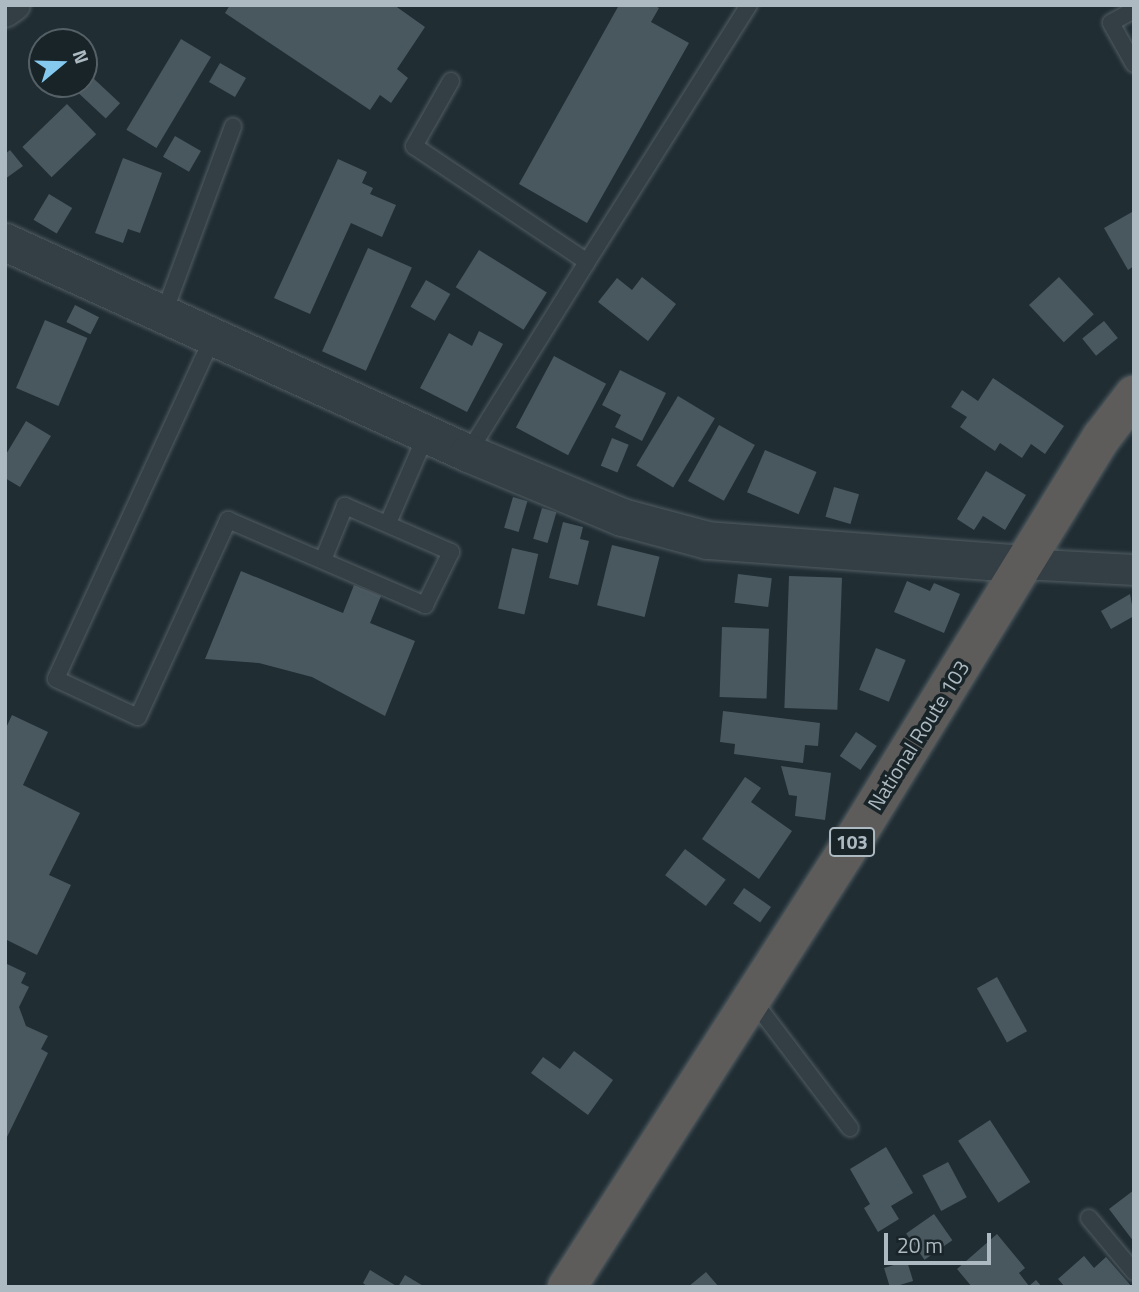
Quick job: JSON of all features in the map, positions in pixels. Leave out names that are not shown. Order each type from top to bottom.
[{"type":"highway","name":"National Route 103","points":[[567,1287],[1023,564],[1134,395]]},
{"type":"street","points":[[5,12],[15,5]]},
{"type":"street","points":[[5,242],[468,453],[622,517],[707,540],[1134,570]]},
{"type":"lane","points":[[468,453],[749,5]]},
{"type":"lane","points":[[1134,10],[1111,23],[1134,64]]},
{"type":"lane","points":[[451,81],[414,146],[587,262]]},
{"type":"lane","points":[[164,313],[233,126]]},
{"type":"lane","points":[[214,337],[56,679],[138,717],[228,520],[425,606],[451,552],[345,506],[323,560]]},
{"type":"lane","points":[[388,523],[427,433]]},
{"type":"lane","points":[[751,998],[850,1128]]},
{"type":"lane","points":[[1089,1217],[1134,1272]]},
{"type":"building","points":[[230,5],[394,5],[425,27],[397,69],[408,78],[391,103],[380,95],[370,110],[225,13]]},
{"type":"building","points":[[619,5],[654,5],[659,8],[651,22],[689,43],[587,223],[519,184]]},
{"type":"building","points":[[181,39],[211,57],[156,148],[126,130]]},
{"type":"building","points":[[220,63],[246,78],[235,97],[209,82]]},
{"type":"building","points":[[98,83],[120,103],[106,119],[84,98],[98,98]]},
{"type":"building","points":[[67,104],[96,134],[52,177],[22,147]]},
{"type":"building","points":[[175,136],[201,151],[189,172],[163,157]]},
{"type":"building","points":[[10,150],[23,166],[5,179],[5,154]]},
{"type":"building","points":[[123,158],[162,173],[140,233],[128,229],[123,243],[95,233]]},
{"type":"building","points":[[338,159],[367,172],[362,183],[373,188],[370,194],[396,205],[382,237],[351,223],[310,314],[274,298]]},
{"type":"building","points":[[49,194],[72,208],[57,234],[34,220]]},
{"type":"building","points":[[1132,212],[1134,266],[1128,270],[1104,228]]},
{"type":"building","points":[[368,248],[412,268],[366,371],[322,351]]},
{"type":"building","points":[[479,250],[547,292],[524,330],[456,287]]},
{"type":"building","points":[[642,277],[676,304],[648,341],[598,302],[617,278],[632,290]]},
{"type":"building","points":[[1059,277],[1094,314],[1064,342],[1029,305]]},
{"type":"building","points":[[426,280],[450,294],[435,321],[410,307]]},
{"type":"building","points":[[75,305],[99,317],[90,334],[66,322]]},
{"type":"building","points":[[45,320],[87,338],[58,406],[16,388]]},
{"type":"building","points":[[1104,321],[1118,338],[1096,356],[1082,339]]},
{"type":"building","points":[[479,331],[503,344],[467,412],[420,388],[449,333],[472,346]]},
{"type":"building","points":[[554,356],[606,384],[568,455],[516,428]]},
{"type":"building","points":[[620,370],[666,393],[642,441],[615,427],[621,415],[602,405]]},
{"type":"building","points":[[993,378],[1064,426],[1045,454],[1031,444],[1022,458],[1000,443],[995,451],[960,427],[967,417],[951,407],[962,390],[978,401]]},
{"type":"building","points":[[678,396],[715,418],[673,488],[636,465]]},
{"type":"building","points":[[26,421],[51,436],[20,487],[5,478],[5,456]]},
{"type":"building","points":[[719,425],[755,445],[724,501],[688,481]]},
{"type":"building","points":[[612,438],[629,445],[617,473],[601,466]]},
{"type":"building","points":[[765,450],[817,472],[799,514],[747,492]]},
{"type":"building","points":[[986,471],[1026,495],[1005,530],[983,516],[974,530],[957,519]]},
{"type":"building","points":[[834,487],[859,494],[850,524],[825,517]]},
{"type":"building","points":[[513,497],[527,501],[519,532],[504,528]]},
{"type":"building","points":[[542,508],[556,512],[548,543],[533,539]]},
{"type":"building","points":[[563,522],[583,527],[580,539],[589,541],[578,585],[549,578]]},
{"type":"building","points":[[612,545],[660,557],[645,617],[597,605]]},
{"type":"building","points":[[512,548],[538,554],[524,614],[498,608]]},
{"type":"building","points":[[241,571],[343,613],[354,585],[381,596],[370,623],[415,641],[385,716],[312,677],[259,663],[205,659]]},
{"type":"building","points":[[738,574],[772,578],[768,607],[734,603]]},
{"type":"building","points":[[789,576],[842,578],[837,710],[784,708]]},
{"type":"building","points":[[907,581],[930,591],[934,583],[960,594],[944,633],[894,612]]},
{"type":"building","points":[[1130,594],[1134,616],[1111,629],[1101,611]]},
{"type":"building","points":[[722,627],[769,629],[767,699],[720,697]]},
{"type":"building","points":[[876,648],[906,660],[889,702],[859,690]]},
{"type":"building","points":[[723,711],[820,723],[818,746],[805,745],[803,763],[734,754],[735,744],[720,742]]},
{"type":"building","points":[[12,715],[48,732],[23,785],[80,813],[49,875],[71,885],[37,955],[5,939],[5,730]]},
{"type":"building","points":[[856,732],[877,746],[861,770],[840,756]]},
{"type":"building","points":[[781,766],[831,773],[825,820],[795,816],[797,796],[789,795]]},
{"type":"building","points":[[745,777],[761,788],[751,802],[792,831],[759,879],[702,839]]},
{"type":"building","points":[[685,849],[726,880],[706,906],[665,875]]},
{"type":"building","points":[[744,888],[771,907],[760,922],[733,904]]},
{"type":"building","points":[[5,963],[26,973],[21,983],[29,987],[19,1007],[26,1026],[48,1036],[41,1049],[48,1053],[5,1141]]},
{"type":"building","points":[[997,977],[1027,1031],[1007,1042],[977,988]]},
{"type":"building","points":[[574,1051],[613,1080],[588,1115],[531,1073],[543,1057],[560,1069]]},
{"type":"building","points":[[990,1120],[1030,1182],[998,1203],[958,1141]]},
{"type":"building","points":[[886,1147],[913,1193],[891,1206],[899,1219],[878,1232],[864,1208],[870,1204],[850,1169]]},
{"type":"building","points":[[948,1162],[967,1197],[941,1211],[922,1176]]},
{"type":"building","points":[[1134,1190],[1134,1242],[1109,1209]]},
{"type":"building","points":[[934,1214],[952,1240],[925,1260],[906,1234]]},
{"type":"building","points":[[997,1234],[1025,1268],[1019,1273],[1029,1286],[1036,1280],[1042,1287],[972,1287],[957,1269]]},
{"type":"building","points":[[1084,1256],[1094,1268],[1106,1257],[1132,1287],[1065,1287],[1058,1279]]},
{"type":"building","points":[[907,1261],[913,1281],[890,1287],[884,1268]]},
{"type":"building","points":[[370,1270],[398,1287],[368,1287],[363,1283]]},
{"type":"building","points":[[706,1272],[719,1287],[688,1287]]},
{"type":"building","points":[[405,1275],[425,1287],[398,1287]]}]
